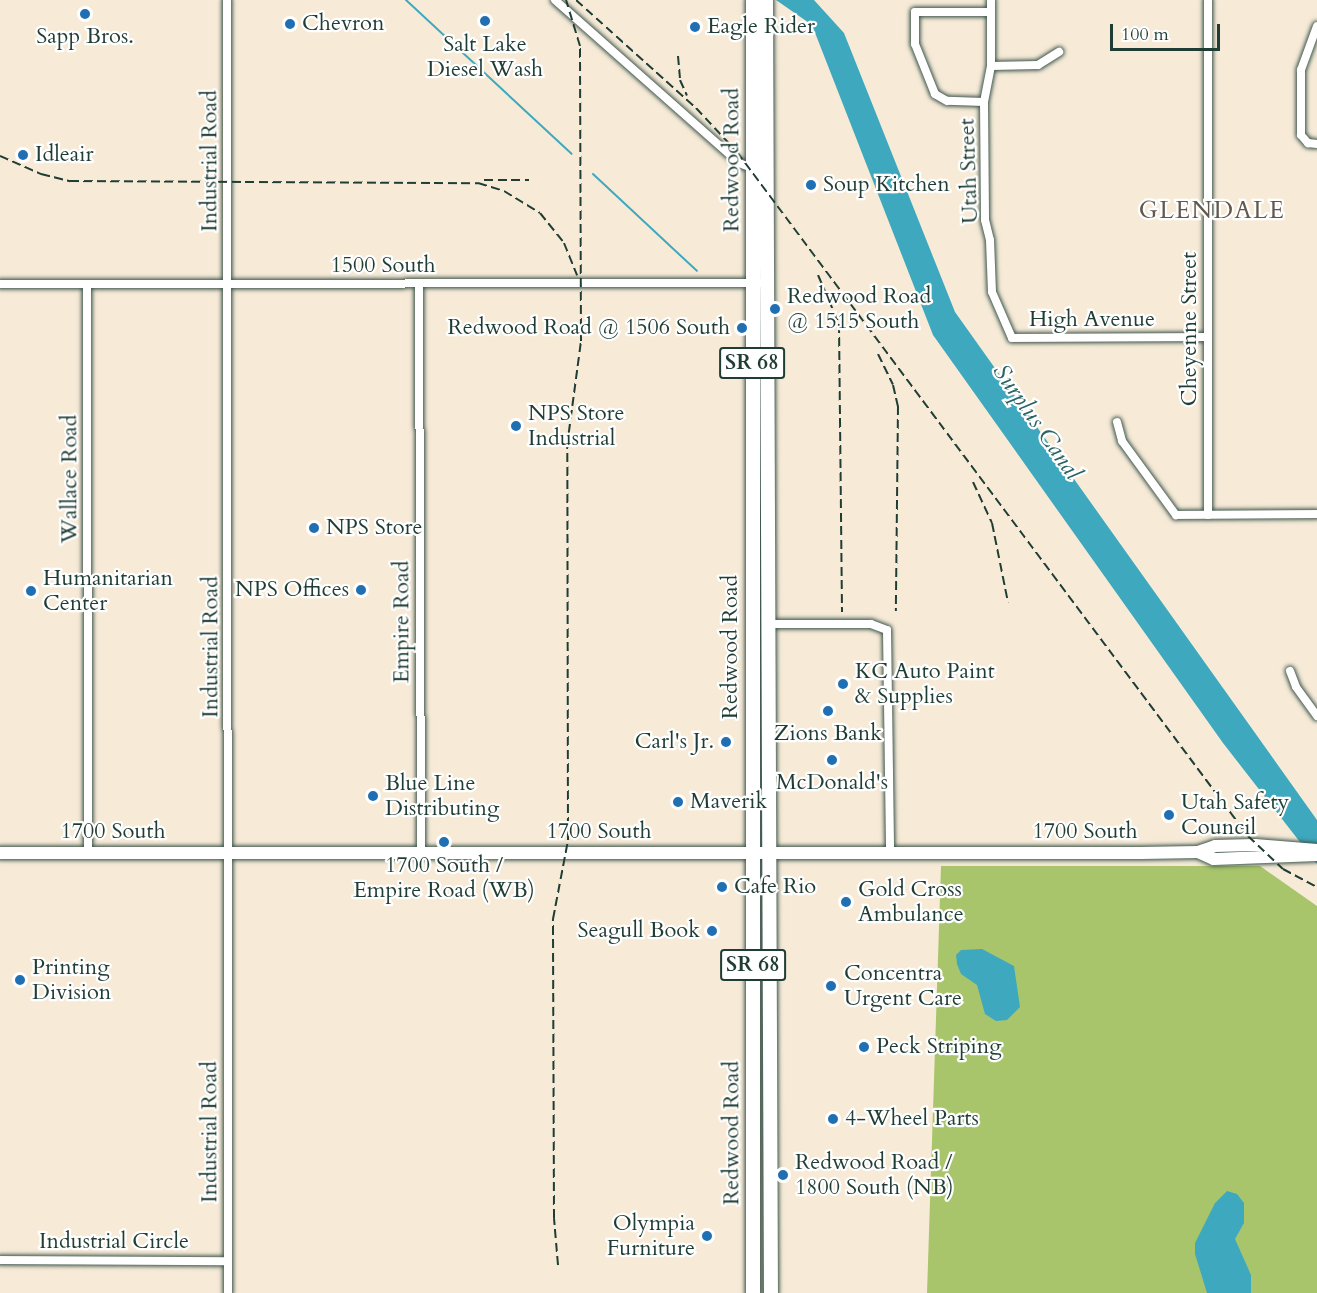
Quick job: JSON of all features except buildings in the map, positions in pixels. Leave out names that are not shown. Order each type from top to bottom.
[{"type":"main road","name":"Redwood Road","points":[[760,3],[760,169],[766,283],[771,1293]]},
{"type":"main road","name":"Redwood Road","points":[[753,1293],[752,283],[760,169]]},
{"type":"street","name":"Industrial Road","points":[[227,0],[228,1293]]},
{"type":"street","points":[[555,0],[739,163],[760,169]]},
{"type":"street","name":"Utah Street","points":[[991,0],[991,66],[984,102],[985,212],[992,292],[1012,338]]},
{"type":"street","name":"Cheyenne Street","points":[[1208,0],[1208,515]]},
{"type":"street","points":[[984,102],[947,101],[935,94],[915,44],[915,12],[991,12]]},
{"type":"street","points":[[1317,26],[1314,43],[1300,70],[1304,140],[1317,144]]},
{"type":"street","points":[[991,66],[1038,65],[1059,52]]},
{"type":"street","name":"1500 South","points":[[0,284],[766,283]]},
{"type":"street","name":"Wallace Road","points":[[87,284],[88,853]]},
{"type":"street","name":"Empire Road","points":[[419,284],[421,853]]},
{"type":"street","name":"High Avenue","points":[[1012,338],[1208,338]]},
{"type":"street","points":[[1117,422],[1122,441],[1169,508],[1184,517],[1317,514]]},
{"type":"street","points":[[767,624],[872,624],[885,628],[889,640],[890,852]]},
{"type":"street","points":[[1290,671],[1296,687],[1317,716]]},
{"type":"street","name":"1700 South","points":[[0,854],[1198,852],[1215,846],[1290,845],[1317,850]]},
{"type":"street","name":"1700 South","points":[[1198,852],[1214,859],[1300,858],[1317,855]]},
{"type":"street","name":"Industrial Circle","points":[[0,1260],[228,1261]]},
{"type":"green space","points":[[941,866],[1260,866],[1317,906],[1317,1293],[927,1293]]},
{"type":"water","points":[[776,0],[814,0],[844,33],[955,312],[1317,820],[1317,864],[1223,743],[933,335],[812,25]]},
{"type":"water","points":[[982,949],[1014,966],[1020,1007],[1007,1020],[996,1021],[985,1014],[977,985],[961,974],[957,964],[956,955],[961,950]]},
{"type":"water","points":[[1227,1191],[1237,1194],[1244,1203],[1244,1223],[1235,1239],[1251,1275],[1251,1293],[1207,1293],[1195,1254],[1195,1243],[1215,1203]]},
{"type":"waterway","points":[[406,0],[572,154]]},
{"type":"waterway","points":[[593,174],[697,271]]},
{"type":"railway","points":[[558,1265],[554,1218],[553,919],[568,840],[567,446],[581,341],[580,46],[566,0]]},
{"type":"railway","points":[[576,0],[696,108],[737,152],[1248,836],[1283,869],[1317,887]]},
{"type":"railway","points":[[678,56],[680,80],[687,96]]},
{"type":"railway","points":[[0,156],[41,174],[70,181],[478,183],[504,191],[540,213],[564,243],[577,276]]},
{"type":"railway","points":[[484,180],[529,180]]},
{"type":"railway","points":[[818,275],[839,324],[842,612]]},
{"type":"railway","points":[[878,354],[893,385],[898,406],[896,611]]},
{"type":"railway","points":[[973,482],[992,523],[1008,602]]},
{"type":"place","name":"Sapp Bros.","points":[[85,14]]},
{"type":"place","name":"Salt Lake Diesel Wash","points":[[485,21]]},
{"type":"place","name":"Chevron","points":[[290,24]]},
{"type":"place","name":"Eagle Rider","points":[[695,27]]},
{"type":"place","name":"Idleair","points":[[23,155]]},
{"type":"place","name":"Soup Kitchen","points":[[811,185]]},
{"type":"place","name":"Redwood Road @ 1515 South","points":[[775,309]]},
{"type":"place","name":"Redwood Road @ 1506 South","points":[[742,328]]},
{"type":"place","name":"NPS Store Industrial","points":[[516,426]]},
{"type":"place","name":"NPS Store","points":[[314,528]]},
{"type":"place","name":"NPS Offices","points":[[361,590]]},
{"type":"place","name":"Humanitarian Center","points":[[31,591]]},
{"type":"place","name":"KC Auto Paint & Supplies","points":[[843,684]]},
{"type":"place","name":"Zions Bank","points":[[828,711]]},
{"type":"place","name":"Carl's Jr.","points":[[726,742]]},
{"type":"place","name":"McDonald's","points":[[832,760]]},
{"type":"place","name":"Blue Line Distributing","points":[[373,796]]},
{"type":"place","name":"Maverik","points":[[678,802]]},
{"type":"place","name":"Utah Safety Council","points":[[1169,815]]},
{"type":"place","name":"1700 South / Empire Road (WB)","points":[[444,842]]},
{"type":"place","name":"Cafe Rio","points":[[722,887]]},
{"type":"place","name":"Gold Cross Ambulance","points":[[846,902]]},
{"type":"place","name":"Seagull Book","points":[[712,931]]},
{"type":"place","name":"Printing Division","points":[[20,980]]},
{"type":"place","name":"Concentra Urgent Care","points":[[831,986]]},
{"type":"place","name":"Peck Striping","points":[[864,1047]]},
{"type":"place","name":"4-Wheel Parts","points":[[833,1119]]},
{"type":"place","name":"Redwood Road / 1800 South (NB)","points":[[783,1175]]},
{"type":"place","name":"Olympia Furniture","points":[[707,1236]]},
{"type":"district","name":"GLENDALE","points":[[1212,211]]},
{"type":"water label","name":"Surplus Canal","points":[[1037,422]]}]
